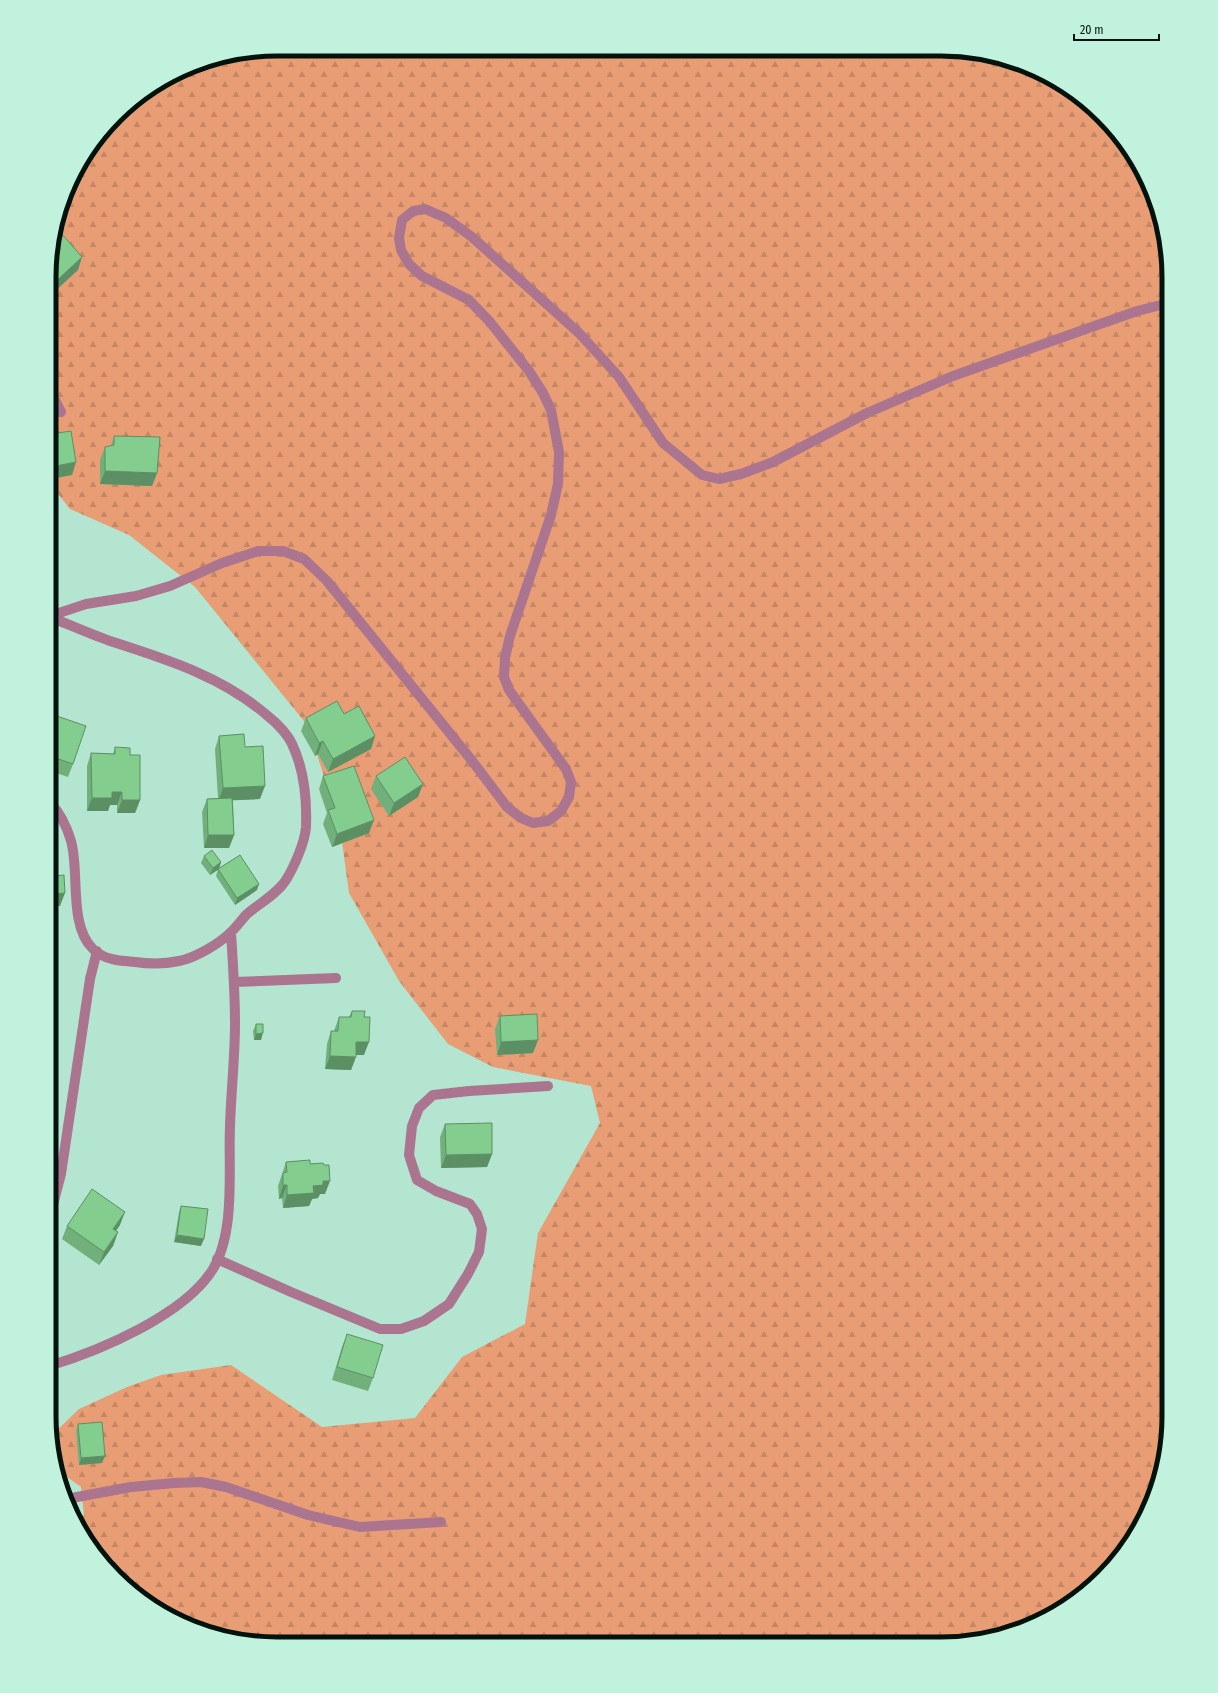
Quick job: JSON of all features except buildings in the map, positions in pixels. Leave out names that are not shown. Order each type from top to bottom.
[{"type":"street","points":[[56,615],[86,604],[136,596],[170,586],[222,563],[258,551],[283,551],[304,559],[332,587],[473,762],[506,807],[521,818],[534,823],[548,821],[561,811],[569,797],[571,782],[562,763],[509,690],[504,676],[505,658],[510,636],[552,515],[558,484],[559,452],[551,410],[543,393],[529,371],[490,322],[469,300],[422,276],[409,264],[401,250],[399,238],[402,220],[413,211],[426,209],[446,218],[472,237],[579,333],[618,377],[663,443],[702,475],[719,479],[741,474],[773,462],[867,414],[953,376],[1137,311],[1162,305]]},
{"type":"street","points":[[56,402],[61,412]]},
{"type":"street","points":[[56,619],[108,640],[190,668],[239,694],[270,717],[292,742],[300,769],[305,805],[306,829],[298,855],[286,880],[266,900],[247,915],[231,933],[214,945],[179,961],[149,964],[111,960],[93,949],[85,936],[78,916],[72,842],[66,824],[56,810]]},
{"type":"street","points":[[56,1364],[97,1350],[139,1329],[183,1301],[201,1283],[212,1269],[217,1259],[222,1244],[228,1212],[235,1024],[231,933]]},
{"type":"street","points":[[56,1193],[61,1174],[90,979],[97,951]]},
{"type":"street","points":[[234,982],[336,978]]},
{"type":"street","points":[[217,1259],[380,1329],[401,1329],[424,1321],[449,1304],[468,1274],[479,1252],[482,1230],[477,1214],[470,1204],[436,1191],[417,1180],[409,1155],[412,1126],[419,1108],[433,1095],[548,1086]]},
{"type":"street","points":[[72,1497],[131,1487],[174,1482],[201,1482],[226,1487],[308,1515],[360,1527],[441,1522]]},
{"type":"green space","points":[[263,56],[955,56],[984,60],[1012,68],[1039,79],[1064,93],[1087,111],[1107,131],[1125,154],[1145,193],[1158,234],[1162,263],[1162,1430],[1158,1459],[1150,1487],[1139,1514],[1125,1539],[1107,1562],[1087,1582],[1064,1600],[1025,1620],[984,1633],[955,1637],[263,1637],[234,1633],[206,1625],[179,1614],[154,1600],[131,1582],[111,1562],[93,1539],[82,1518],[84,1515],[81,1487],[65,1475],[60,1459],[56,1431],[79,1409],[127,1387],[161,1375],[231,1365],[322,1427],[415,1418],[462,1357],[525,1324],[538,1233],[600,1123],[591,1086],[493,1067],[448,1044],[399,981],[349,893],[340,827],[308,726],[195,587],[129,535],[70,509],[56,491],[56,263],[60,234],[68,206],[79,179],[93,154],[111,131],[131,111],[154,93],[179,79],[206,68],[234,60]]}]
